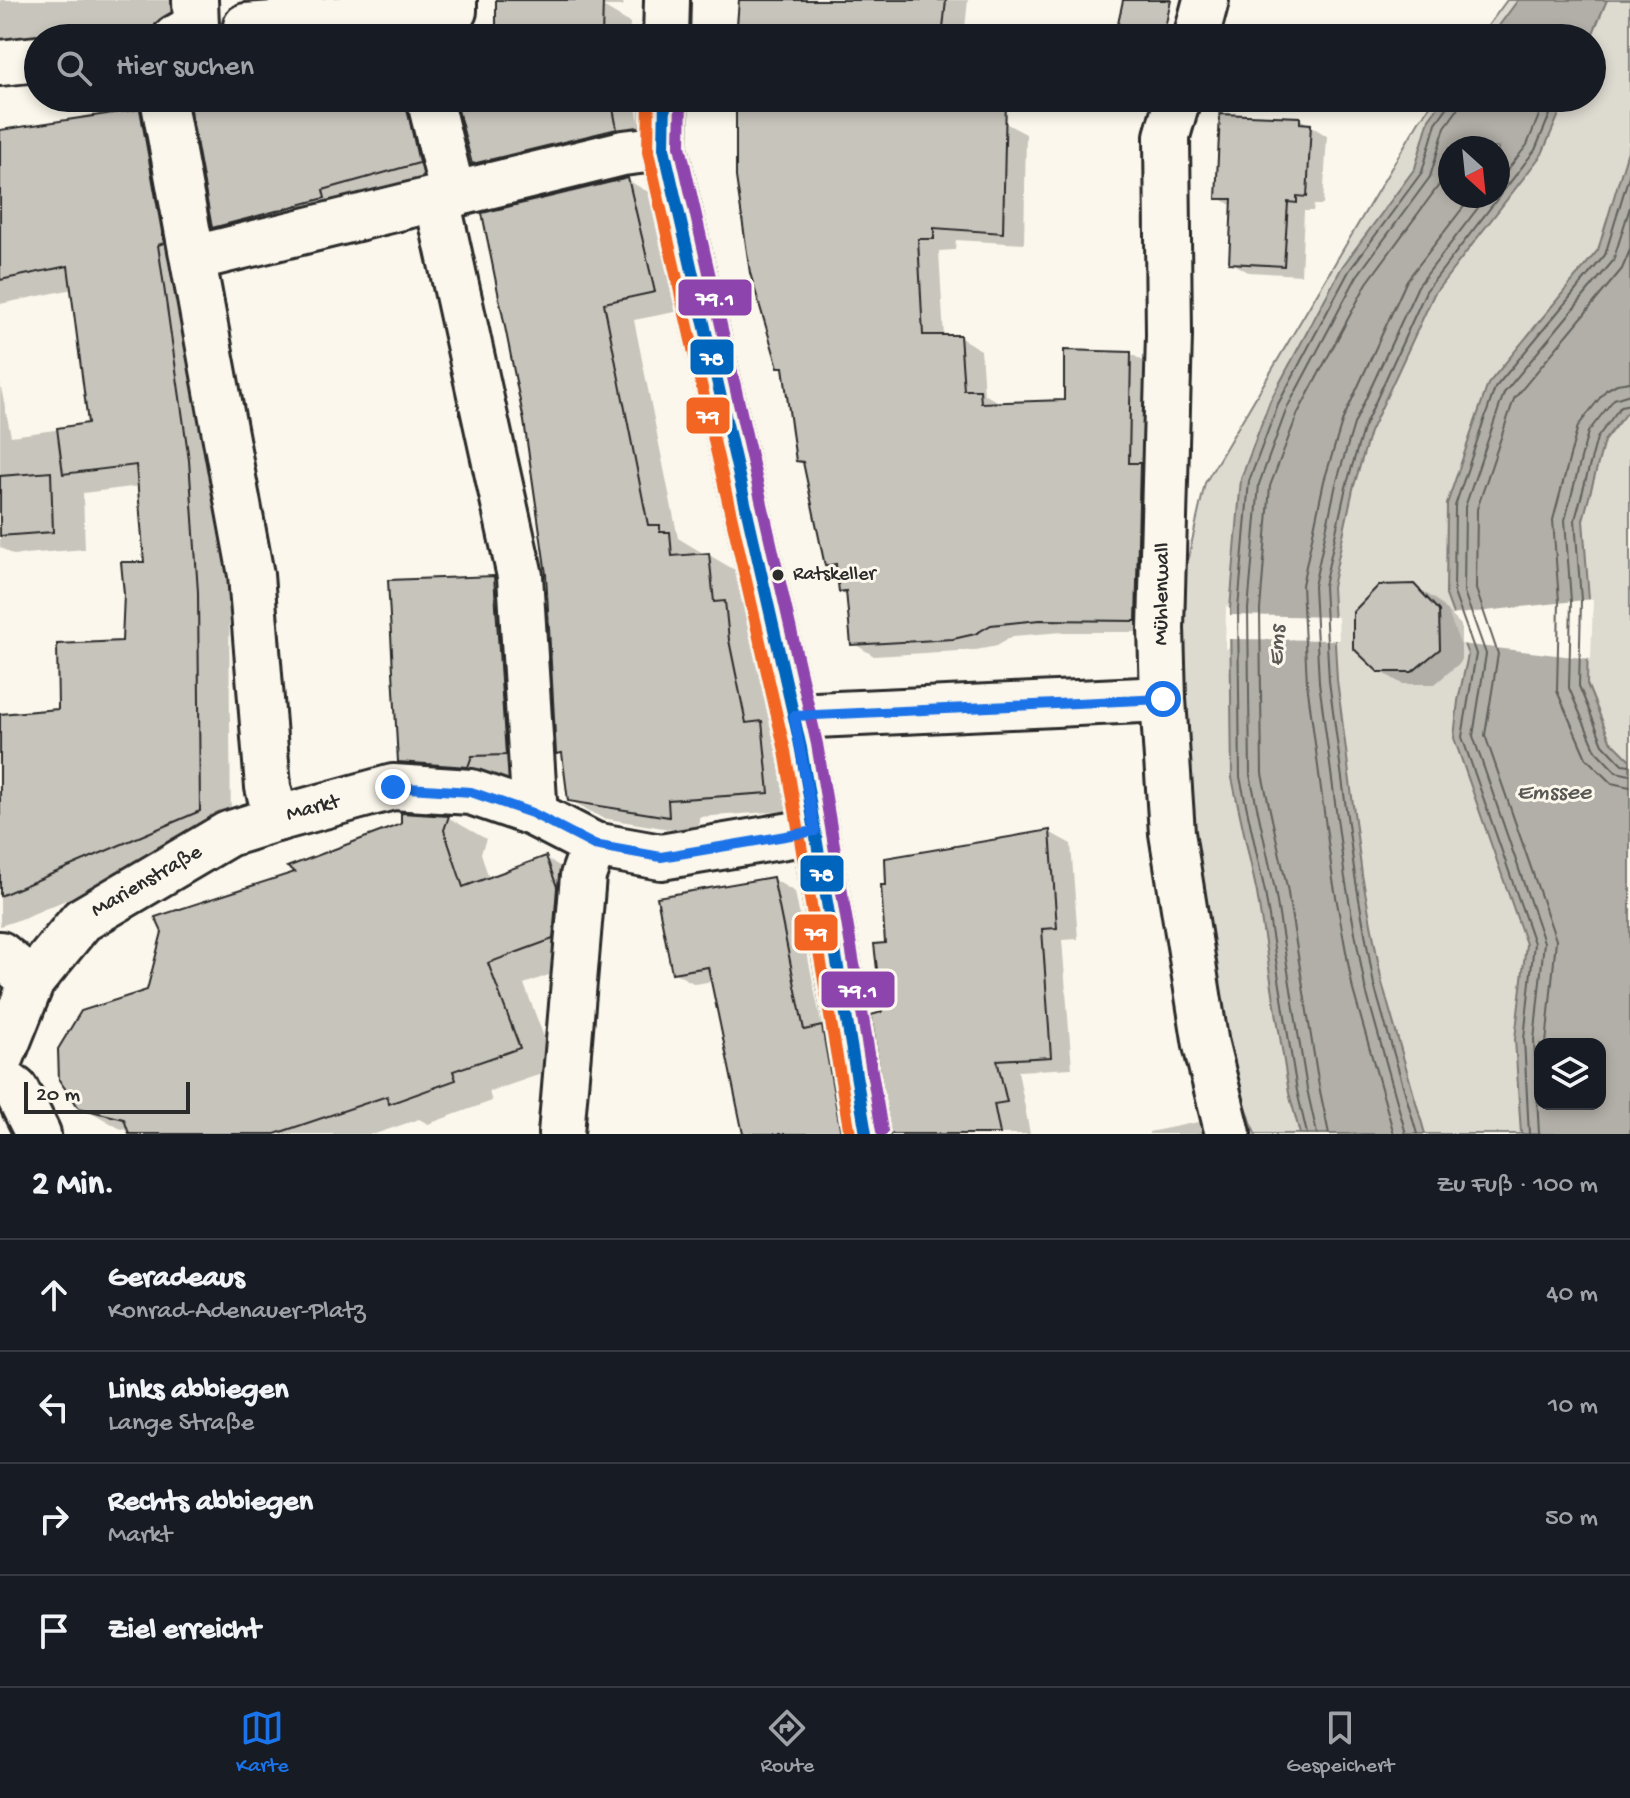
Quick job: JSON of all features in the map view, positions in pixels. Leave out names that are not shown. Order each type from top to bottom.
[{"type":"street","points":[[419,24],[454,11],[454,0]]},
{"type":"street","points":[[666,24],[667,0]]},
{"type":"street","points":[[1200,24],[1206,0]]},
{"type":"street","points":[[0,63],[24,60]]},
{"type":"street","points":[[166,112],[251,575],[268,787],[276,819]]},
{"type":"street","points":[[431,112],[445,197],[520,576],[534,800],[532,813]]},
{"type":"street","points":[[659,112],[644,151],[794,716],[866,1134]]},
{"type":"street","name":"Mühlenwall","points":[[1174,112],[1167,136],[1169,335],[1161,628],[1163,699],[1172,833],[1206,1045],[1228,1134]]},
{"type":"street","points":[[194,258],[644,151]]},
{"type":"street","points":[[794,716],[1163,699]]},
{"type":"street","name":"Markt","points":[[276,819],[393,787],[471,792],[532,813],[594,845],[661,857],[815,831]]},
{"type":"street","name":"Marienstraße","points":[[0,1061],[16,968],[82,920],[228,834],[276,819]]},
{"type":"street","points":[[561,1134],[583,876],[594,845]]},
{"type":"street","points":[[0,1078],[16,1090],[38,1134]]},
{"type":"shaded area","points":[[1507,0],[1630,0],[1630,1134],[1255,1134],[1244,1100],[1192,881],[1180,595],[1205,483],[1426,112],[1606,112],[1606,24],[1489,24]]},
{"type":"water","points":[[1518,0],[1607,0],[1597,24],[1500,24]]},
{"type":"water","name":"Ems","points":[[1434,112],[1560,112],[1542,154],[1510,195],[1510,136],[1438,136],[1438,208],[1500,208],[1434,294],[1370,432],[1353,489],[1332,587],[1337,680],[1362,875],[1382,983],[1425,1134],[1300,1134],[1289,1093],[1257,893],[1232,778],[1230,609],[1241,479],[1270,401],[1342,267],[1415,168],[1429,119]]},
{"type":"water","name":"Emssee","points":[[1630,144],[1630,408],[1604,441],[1583,520],[1589,600],[1587,684],[1610,740],[1630,760],[1630,1134],[1521,1134],[1515,1039],[1526,944],[1454,738],[1468,655],[1446,595],[1447,504],[1488,384],[1598,250]]},
{"type":"pier","points":[[1593,599],[1591,659],[1460,644],[1449,615]]},
{"type":"pier","points":[[1226,606],[1230,609],[1230,615],[1338,617],[1339,640],[1229,639],[1229,647],[1225,650]]},
{"type":"building","points":[[496,0],[603,0],[602,24],[496,24]]},
{"type":"building","points":[[739,0],[946,0],[943,24],[737,24]]},
{"type":"building","points":[[1123,0],[1171,0],[1166,24],[1118,24]]},
{"type":"building","points":[[120,112],[141,112],[164,243],[158,245],[189,460],[198,592],[200,811],[0,896],[0,714],[58,709],[57,644],[122,641],[124,594],[121,562],[144,562],[136,465],[63,474],[57,428],[88,423],[68,266],[0,280],[0,130]]},
{"type":"building","points":[[191,112],[408,112],[419,163],[323,190],[325,198],[212,228]]},
{"type":"building","points":[[459,112],[614,112],[617,129],[472,164]]},
{"type":"building","points":[[736,112],[1006,112],[1003,233],[934,228],[934,239],[918,239],[923,335],[960,335],[964,390],[980,390],[981,403],[1064,400],[1064,350],[1131,352],[1129,463],[1140,463],[1136,621],[1040,620],[991,625],[975,634],[953,639],[851,645],[846,591],[839,592],[836,564],[825,566],[803,462],[796,461],[783,367],[778,367],[750,273],[736,177]]},
{"type":"building","points":[[1220,114],[1300,117],[1300,123],[1311,124],[1307,197],[1297,196],[1297,203],[1288,202],[1284,266],[1229,263],[1232,199],[1216,199]]},
{"type":"building","points":[[628,178],[655,292],[604,303],[648,525],[660,525],[660,532],[670,532],[672,556],[709,553],[714,602],[725,601],[729,640],[746,723],[762,721],[769,793],[668,800],[669,817],[568,801],[562,753],[556,754],[546,574],[524,421],[482,213]]},
{"type":"building","points":[[51,472],[53,532],[0,536],[0,476]]},
{"type":"building","points":[[494,576],[506,755],[472,756],[468,767],[398,762],[388,580]]},
{"type":"building","points":[[1414,584],[1439,611],[1440,649],[1412,672],[1378,672],[1353,648],[1353,612],[1379,585]]},
{"type":"building","points":[[401,813],[449,816],[444,830],[463,887],[546,856],[557,887],[553,939],[488,963],[520,1048],[453,1071],[456,1080],[389,1104],[387,1096],[275,1134],[129,1134],[124,1119],[79,1108],[59,1080],[58,1049],[81,1011],[147,990],[162,932],[155,917],[295,872],[287,867],[401,824]]},
{"type":"building","points":[[1050,830],[1057,928],[1042,929],[1051,1057],[997,1060],[1007,1102],[994,1104],[1000,1134],[890,1134],[871,1015],[882,1012],[874,944],[885,943],[881,885],[886,885],[885,858]]},
{"type":"building","points":[[773,877],[804,1030],[822,1026],[841,1134],[743,1134],[708,967],[672,973],[657,897]]},
{"type":"transit line","name":"79","points":[[649,112],[648,152],[785,751],[850,1134]]},
{"type":"transit line","name":"78","points":[[665,112],[664,148],[801,748],[866,1134]]},
{"type":"transit line","name":"79.1","points":[[681,112],[680,146],[817,744],[882,1131]]},
{"type":"place","name":"Ratskeller","points":[[778,575]]},
{"type":"route","points":[[393,787],[471,792],[532,813],[594,845],[661,857],[815,831],[794,716],[1163,699]]}]
